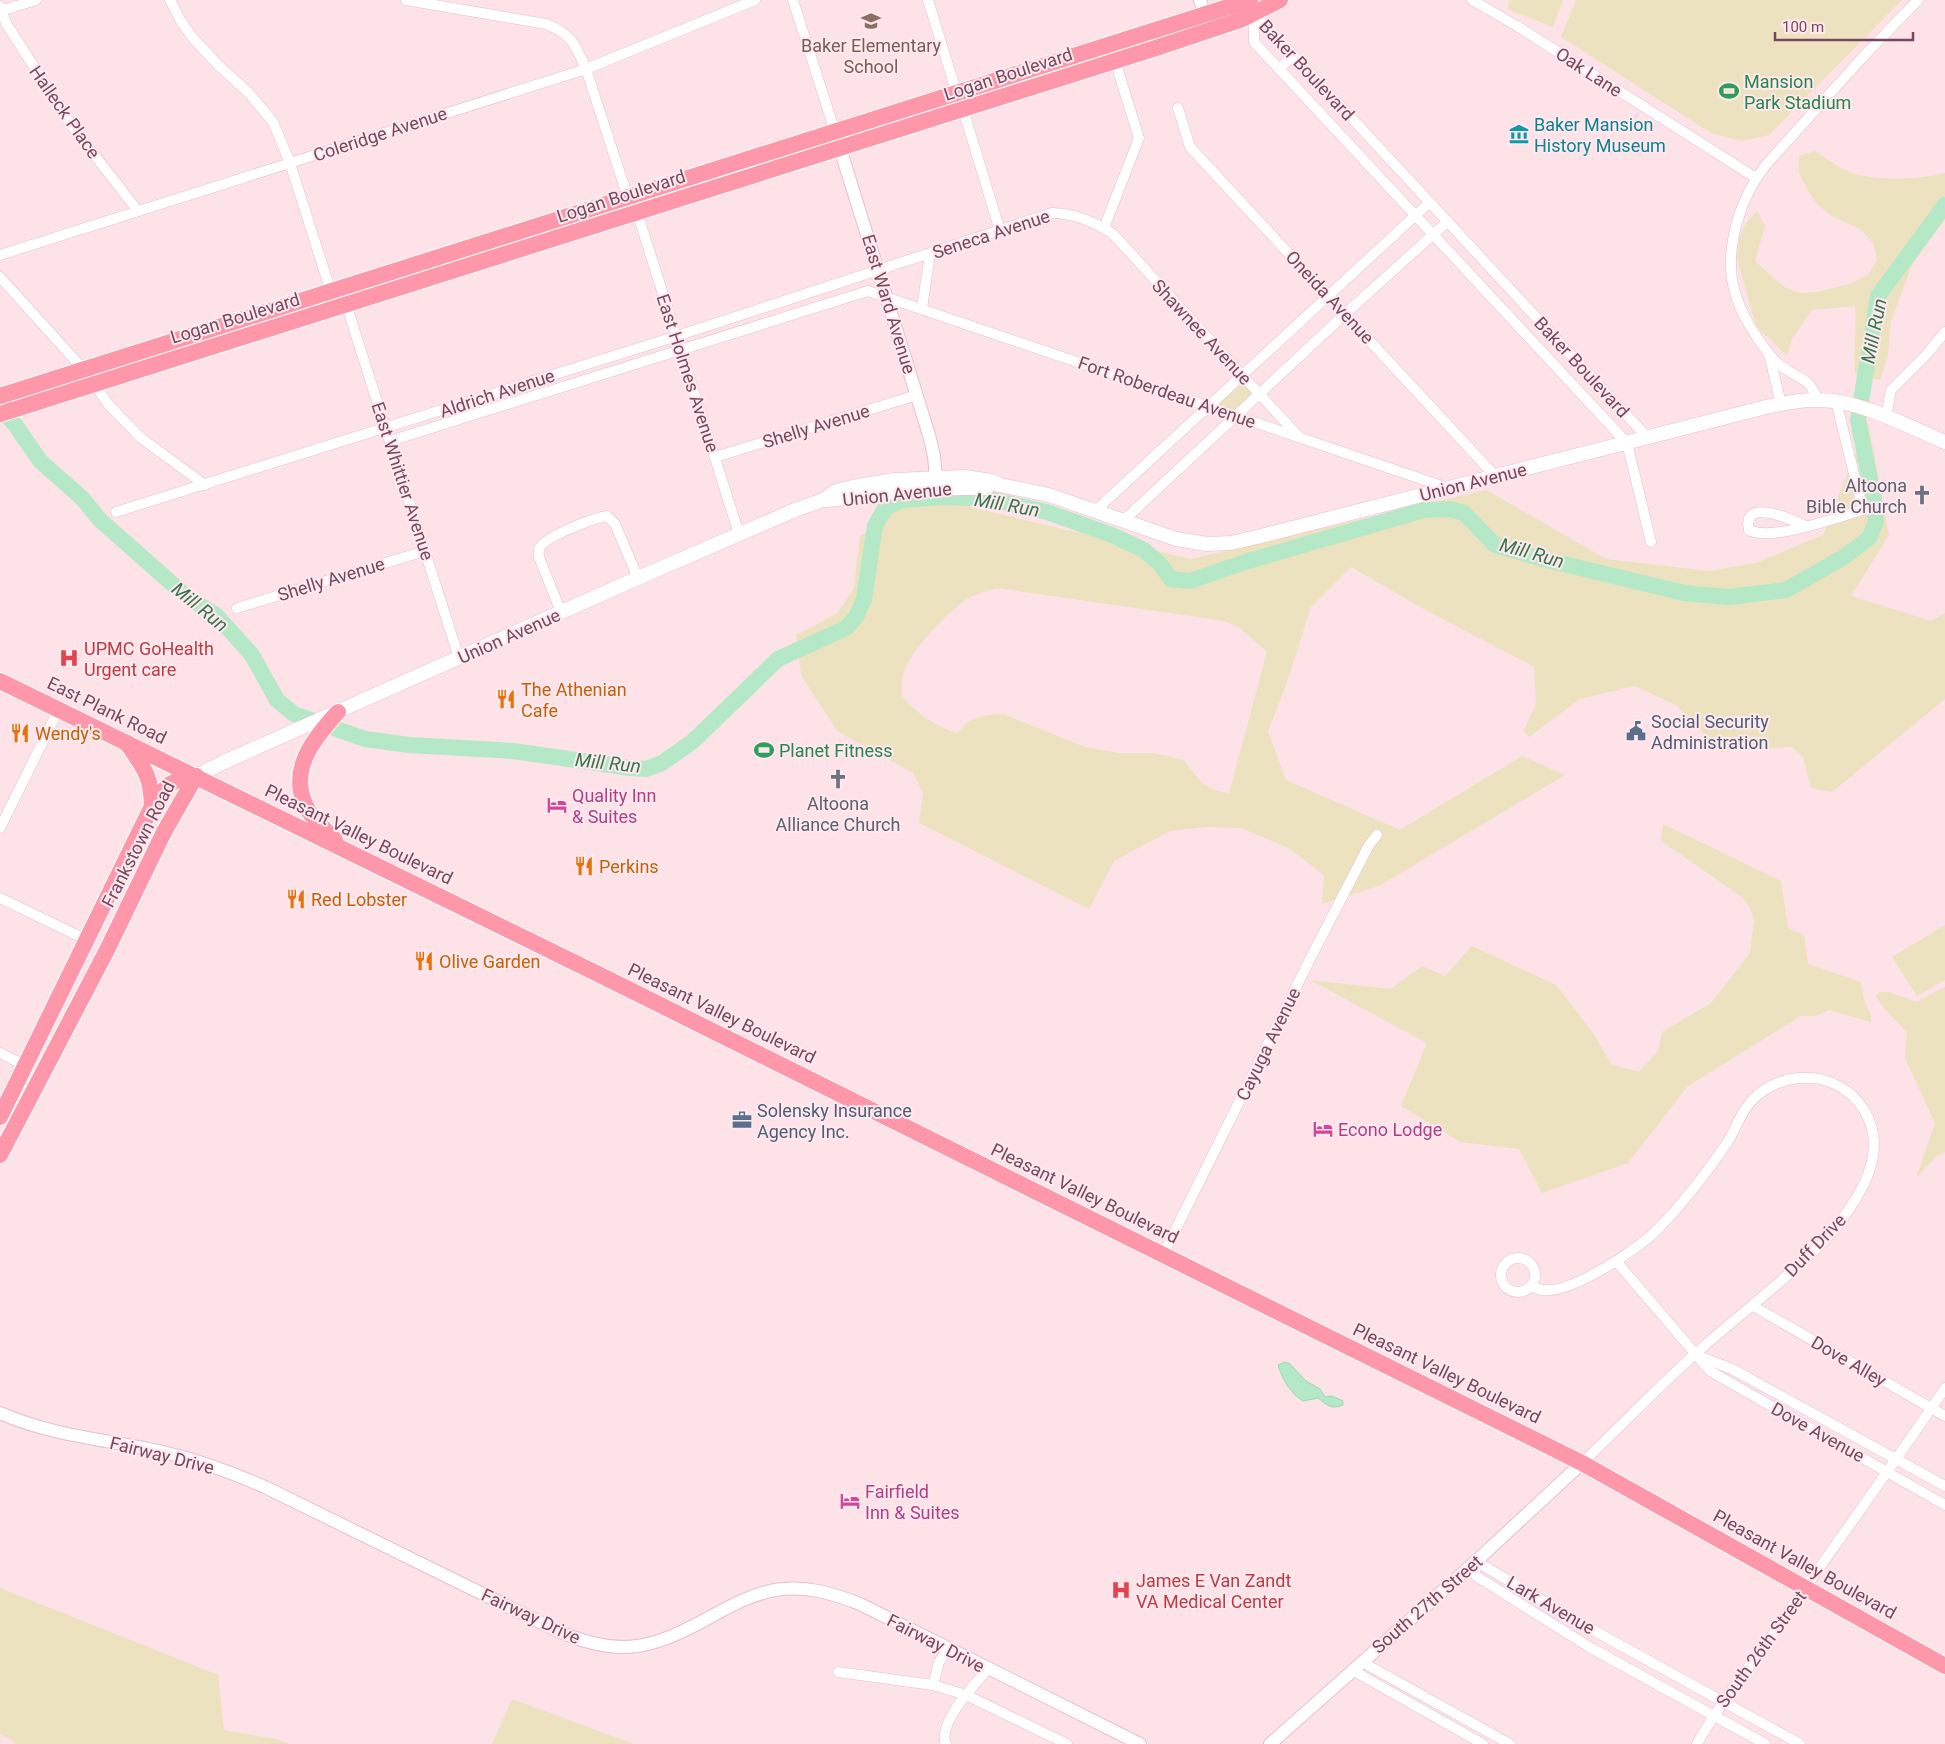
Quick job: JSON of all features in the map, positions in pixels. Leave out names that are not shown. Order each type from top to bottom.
[{"type":"main road","points":[[1252,5],[1280,0]]},
{"type":"main road","name":"Logan Boulevard","points":[[0,414],[840,149],[1203,7],[1252,5]]},
{"type":"main road","name":"Logan Boulevard","points":[[6,395],[836,132],[1115,61],[1252,5]]},
{"type":"main road","name":"Union Avenue","points":[[196,776],[638,578],[795,510],[823,500],[838,500],[936,483],[991,488],[1000,485],[1049,495],[1176,540],[1207,544],[1231,543],[1257,538],[1781,404],[1818,400],[1836,401],[1860,407],[1945,442]]},
{"type":"main road","name":"East Plank Road","points":[[0,681],[196,776]]},
{"type":"main road","points":[[333,716],[319,733],[305,756],[300,783],[306,805],[313,816],[341,848]]},
{"type":"main road","points":[[126,742],[148,776],[152,791],[152,806]]},
{"type":"main road","name":"Frankstown Road","points":[[0,1117],[152,806],[168,784],[174,780],[196,776]]},
{"type":"main road","name":"Frankstown Road","points":[[0,1155],[107,950],[164,832],[196,776]]},
{"type":"main road","name":"Pleasant Valley Boulevard","points":[[196,776],[1582,1463],[1945,1666]]},
{"type":"main road","points":[[87,940],[107,950]]},
{"type":"main road","points":[[26,1066],[42,1073]]},
{"type":"street","points":[[0,9],[36,0]]},
{"type":"street","points":[[170,0],[182,24],[205,52],[249,93],[273,122],[290,163],[331,292]]},
{"type":"street","points":[[406,0],[546,24],[560,29],[569,36],[586,70],[628,198]]},
{"type":"street","name":"Coleridge Avenue","points":[[0,255],[586,70],[755,0]]},
{"type":"street","points":[[793,0],[836,132]]},
{"type":"street","points":[[928,0],[1000,231]]},
{"type":"street","name":"Oak Lane","points":[[1472,0],[1517,26],[1756,178]]},
{"type":"street","points":[[1818,400],[1809,384],[1782,368],[1768,351],[1740,305],[1732,277],[1731,262],[1736,228],[1756,178],[1862,58],[1918,0]]},
{"type":"street","name":"Baker Boulevard","points":[[1252,5],[1294,55],[1648,438]]},
{"type":"street","name":"Baker Boulevard","points":[[1252,5],[1254,42],[1627,443]]},
{"type":"street","name":"Halleck Place","points":[[0,9],[6,22],[71,125],[138,211]]},
{"type":"street","points":[[1279,69],[1294,55]]},
{"type":"street","points":[[1104,228],[1139,138],[1115,61]]},
{"type":"street","name":"Oneida Avenue","points":[[1178,108],[1190,146],[1496,477]]},
{"type":"street","name":"East Ward Avenue","points":[[836,132],[929,435],[936,483]]},
{"type":"street","points":[[1096,511],[1430,202]]},
{"type":"street","name":"East Holmes Avenue","points":[[637,212],[739,534]]},
{"type":"street","name":"Seneca Avenue","points":[[878,270],[1052,213],[1064,213],[1104,228]]},
{"type":"street","points":[[1123,521],[1345,314],[1448,222]]},
{"type":"street","name":"Shawnee Avenue","points":[[1104,228],[1112,234],[1299,437]]},
{"type":"street","points":[[922,308],[930,254]]},
{"type":"street","name":"Aldrich Avenue","points":[[116,512],[386,429],[878,270]]},
{"type":"street","points":[[0,277],[84,370]]},
{"type":"street","name":"Aldrich Avenue","points":[[390,441],[868,291],[886,296]]},
{"type":"street","name":"Fort Roberdeau Avenue","points":[[886,296],[1448,488]]},
{"type":"street","name":"East Whittier Avenue","points":[[346,304],[459,658]]},
{"type":"street","points":[[1886,417],[1891,390],[1945,333]]},
{"type":"street","points":[[1768,351],[1781,404]]},
{"type":"street","points":[[94,383],[108,404],[141,438],[205,485]]},
{"type":"street","name":"Shelly Avenue","points":[[715,457],[917,395]]},
{"type":"street","points":[[1806,526],[1782,515],[1766,512],[1755,513],[1750,516],[1747,523],[1749,530],[1754,533],[1780,533],[1806,526],[1862,510],[1836,401]]},
{"type":"street","points":[[1627,443],[1651,542]]},
{"type":"street","points":[[561,612],[539,557],[539,548],[545,541],[595,518],[606,516],[615,524],[638,578]]},
{"type":"street","name":"Shelly Avenue","points":[[238,608],[425,551]]},
{"type":"street","points":[[0,828],[58,709]]},
{"type":"street","name":"Cayuga Avenue","points":[[1163,1255],[1308,963],[1377,835]]},
{"type":"street","points":[[0,898],[87,940]]},
{"type":"street","points":[[0,1053],[26,1066]]},
{"type":"street","name":"Duff Drive","points":[[1531,1286],[1546,1291],[1568,1286],[1582,1280],[1616,1261],[1657,1230],[1688,1196],[1726,1145],[1751,1102],[1769,1087],[1795,1078],[1822,1079],[1846,1090],[1864,1110],[1874,1136],[1872,1163],[1868,1176],[1853,1204],[1832,1233],[1752,1306],[1695,1354],[1582,1463]]},
{"type":"street","name":"Dove Avenue","points":[[1616,1261],[1710,1372],[1888,1471],[1945,1505]]},
{"type":"street","name":"Dove Alley","points":[[1752,1306],[1945,1416]]},
{"type":"street","name":"Dove Avenue","points":[[1695,1354],[1732,1369],[1945,1486]]},
{"type":"street","name":"South 26th Street","points":[[1697,1744],[1713,1715],[1806,1588],[1945,1388]]},
{"type":"street","name":"Fairway Drive","points":[[0,1413],[16,1420],[56,1431],[172,1454],[250,1480],[584,1642],[624,1647],[651,1644],[678,1634],[732,1605],[755,1595],[774,1590],[800,1588],[817,1590],[843,1597],[1140,1744]]},
{"type":"street","name":"South 27th Street","points":[[1270,1744],[1473,1564],[1582,1463]]},
{"type":"street","name":"Lark Avenue","points":[[1765,1744],[1591,1648],[1476,1576],[1473,1564],[1484,1566],[1580,1623],[1800,1744]]},
{"type":"street","points":[[933,1684],[939,1662],[948,1649]]},
{"type":"street","points":[[1357,1666],[1483,1744]]},
{"type":"street","points":[[1357,1666],[1510,1744]]},
{"type":"street","points":[[946,1744],[946,1725],[966,1695],[988,1669]]},
{"type":"street","points":[[838,1672],[933,1684],[966,1695],[1067,1744]]},
{"type":"shaded area","points":[[1510,0],[1563,0],[1553,27],[1507,9]]},
{"type":"shaded area","name":"Mansion Park Stadium","points":[[1576,0],[1902,0],[1769,135],[1742,141],[1711,133],[1561,37]]},
{"type":"shaded area","points":[[1815,151],[1845,170],[1867,177],[1895,179],[1945,173],[1945,219],[1912,265],[1891,321],[1888,356],[1880,380],[1855,373],[1855,306],[1812,310],[1792,339],[1787,356],[1756,326],[1737,259],[1739,238],[1746,223],[1757,211],[1765,226],[1755,261],[1784,287],[1800,293],[1817,292],[1850,284],[1869,274],[1877,259],[1873,243],[1861,230],[1830,215],[1817,204],[1807,189],[1799,173],[1799,156]]},
{"type":"shaded area","points":[[1242,382],[1254,393],[1237,409],[1219,406],[1218,404]]},
{"type":"shaded area","points":[[1868,422],[1889,535],[1851,596],[1931,621],[1945,613],[1945,699],[1832,792],[1811,788],[1803,757],[1792,747],[1721,752],[1677,706],[1635,686],[1580,699],[1529,737],[1523,731],[1536,704],[1534,667],[1422,608],[1351,567],[1311,607],[1285,688],[1268,731],[1286,780],[1400,830],[1522,756],[1565,775],[1379,886],[1322,904],[1324,875],[1286,847],[1241,828],[1207,827],[1170,831],[1114,861],[1089,909],[919,823],[923,793],[913,773],[837,731],[801,675],[796,635],[836,614],[846,601],[854,587],[860,536],[881,524],[894,507],[931,498],[1191,559],[1486,490],[1606,559],[1709,571],[1756,563],[1823,535]],"holes":[[[997,588],[1225,621],[1241,629],[1267,652],[1229,793],[1207,786],[1184,760],[1153,753],[1119,753],[1085,747],[1003,714],[987,715],[969,721],[957,733],[927,719],[902,696],[902,680],[905,670],[927,636],[964,601]]]},
{"type":"shaded area","points":[[1663,824],[1781,881],[1788,928],[1804,935],[1808,964],[1861,982],[1871,1022],[1829,1010],[1816,1016],[1801,1016],[1688,1086],[1628,1163],[1542,1193],[1519,1149],[1460,1142],[1401,1106],[1427,1043],[1310,980],[1391,989],[1422,966],[1445,976],[1472,946],[1556,985],[1594,1034],[1611,1064],[1639,1072],[1658,1051],[1662,1032],[1711,1003],[1750,953],[1754,920],[1750,908],[1742,897],[1661,841]]},
{"type":"shaded area","points":[[1945,925],[1945,980],[1917,996],[1892,957]]},
{"type":"shaded area","points":[[1945,987],[1945,1152],[1937,1156],[1916,1178],[1935,1123],[1905,1058],[1907,1033],[1876,997],[1879,992],[1889,992],[1916,1002]]},
{"type":"shaded area","points":[[1285,1362],[1290,1364],[1306,1381],[1320,1389],[1325,1397],[1332,1396],[1343,1401],[1343,1405],[1332,1407],[1318,1398],[1303,1401],[1287,1386],[1278,1365]]},
{"type":"shaded area","points":[[0,1588],[218,1675],[224,1730],[276,1739],[289,1744],[18,1744],[0,1734]]},
{"type":"shaded area","points":[[512,1699],[634,1744],[492,1744]]},
{"type":"waterway","name":"Mill Run","points":[[0,409],[14,423],[40,461],[82,498],[100,520],[186,596],[217,616],[252,655],[277,700],[294,714],[365,739],[409,745],[513,751],[646,769],[662,763],[692,742],[778,659],[846,628],[856,617],[864,599],[875,526],[885,508],[902,500],[943,497],[990,499],[1047,512],[1112,535],[1144,550],[1160,564],[1171,579],[1190,581],[1245,562],[1424,510],[1449,509],[1464,513],[1495,545],[1543,559],[1684,593],[1729,597],[1786,590],[1844,557],[1869,538],[1876,522],[1875,505],[1858,420],[1878,296],[1945,205]]},
{"type":"place","name":"Baker Elementary School","points":[[871,21]]},
{"type":"place","name":"Mansion Park Stadium","points":[[1729,91]]},
{"type":"place","name":"Baker Mansion History Museum","points":[[1519,134]]},
{"type":"place","name":"Altoona Bible Church","points":[[1922,495]]},
{"type":"place","name":"UPMC GoHealth Urgent care","points":[[69,658]]},
{"type":"place","name":"The Athenian Cafe","points":[[506,699]]},
{"type":"place","name":"Social Security Administration","points":[[1636,731]]},
{"type":"place","name":"Wendy's","points":[[20,733]]},
{"type":"place","name":"Planet Fitness","points":[[764,750]]},
{"type":"place","name":"Altoona Alliance Church","points":[[838,779]]},
{"type":"place","name":"Quality Inn & Suites","points":[[557,805]]},
{"type":"place","name":"Perkins","points":[[584,866]]},
{"type":"place","name":"Red Lobster","points":[[296,899]]},
{"type":"place","name":"Olive Garden","points":[[424,961]]},
{"type":"place","name":"Solensky Insurance Agency Inc.","points":[[742,1120]]},
{"type":"place","name":"Econo Lodge","points":[[1323,1129]]},
{"type":"place","name":"Fairfield Inn & Suites","points":[[850,1501]]},
{"type":"place","name":"James E Van Zandt VA Medical Center","points":[[1121,1590]]}]
